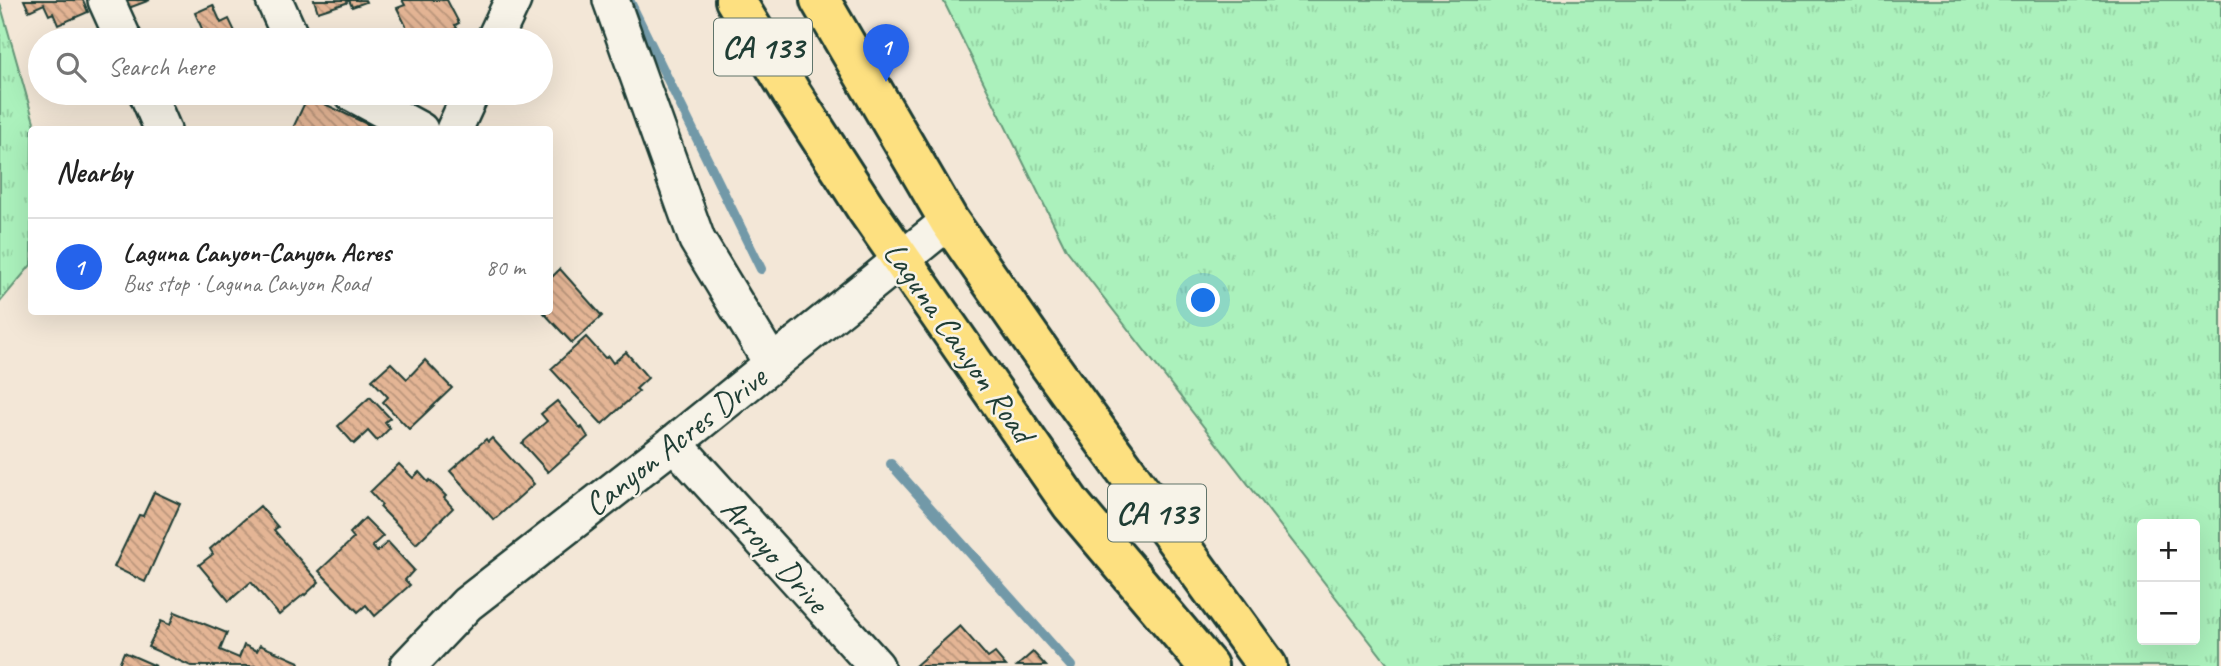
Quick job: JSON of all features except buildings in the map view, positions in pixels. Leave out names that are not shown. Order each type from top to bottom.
[{"type":"main road","name":"Laguna Canyon Road","points":[[735,0],[799,106],[867,210],[1071,504],[1208,666]]},
{"type":"main road","name":"Laguna Canyon Road","points":[[820,0],[948,221],[1267,666]]},
{"type":"street","points":[[106,0],[119,28]]},
{"type":"street","points":[[274,0],[287,28]]},
{"type":"street","points":[[500,28],[513,0]]},
{"type":"street","points":[[611,0],[697,240],[772,364]]},
{"type":"street","points":[[152,105],[161,126]]},
{"type":"street","points":[[374,105],[413,126]]},
{"type":"street","points":[[456,126],[465,105]]},
{"type":"street","name":"Canyon Acres Drive","points":[[408,666],[467,604],[674,443],[948,221]]},
{"type":"street","name":"Arroyo Drive","points":[[674,443],[876,666]]},
{"type":"green space","points":[[943,0],[2221,0],[2221,666],[1389,666],[1066,249]]},
{"type":"green space","points":[[0,3],[35,126],[28,126],[28,269],[0,302]]},
{"type":"waterway","points":[[629,0],[761,269]]},
{"type":"waterway","points":[[891,464],[1071,666]]},
{"type":"place","name":"Laguna Canyon-Canyon Acres","points":[[886,82]]}]
